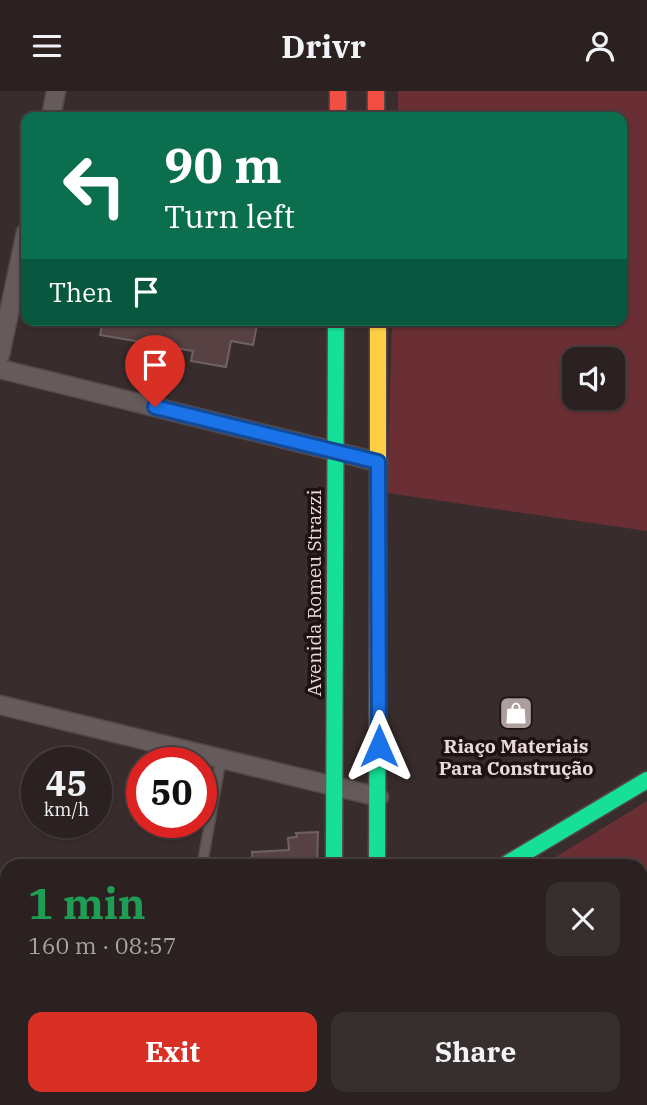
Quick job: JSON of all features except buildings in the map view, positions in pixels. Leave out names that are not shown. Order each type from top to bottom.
[{"type":"main road","points":[[338,91],[338,112]]},
{"type":"main road","points":[[376,91],[376,112]]},
{"type":"main road","name":"Avenida Romeu Strazzi","points":[[334,859],[336,326]]},
{"type":"main road","points":[[377,859],[378,326]]},
{"type":"main road","points":[[335,566],[379,568]]},
{"type":"main road","points":[[515,859],[647,781]]},
{"type":"street","points":[[52,112],[57,91]]},
{"type":"street","points":[[0,355],[21,256]]},
{"type":"street","points":[[0,369],[378,462]]},
{"type":"street","points":[[0,705],[379,797]]},
{"type":"lane","points":[[203,859],[221,759]]},
{"type":"shaded area","points":[[398,91],[647,91],[647,531],[387,493],[392,326],[627,326],[627,112],[398,112]]},
{"type":"shaded area","points":[[647,801],[647,859],[552,859]]},
{"type":"traffic: fast","points":[[334,859],[336,326]]},
{"type":"traffic: fast","points":[[377,859],[378,561]]},
{"type":"traffic: fast","points":[[515,859],[647,780]]},
{"type":"traffic: slow","points":[[378,326],[378,561]]},
{"type":"traffic: jam","points":[[338,91],[338,112]]},
{"type":"traffic: jam","points":[[376,91],[376,112]]},
{"type":"place","name":"Riaço Materiais Para Construção","points":[[516,713]]},
{"type":"route","points":[[155,407],[378,462],[379,746]]}]
